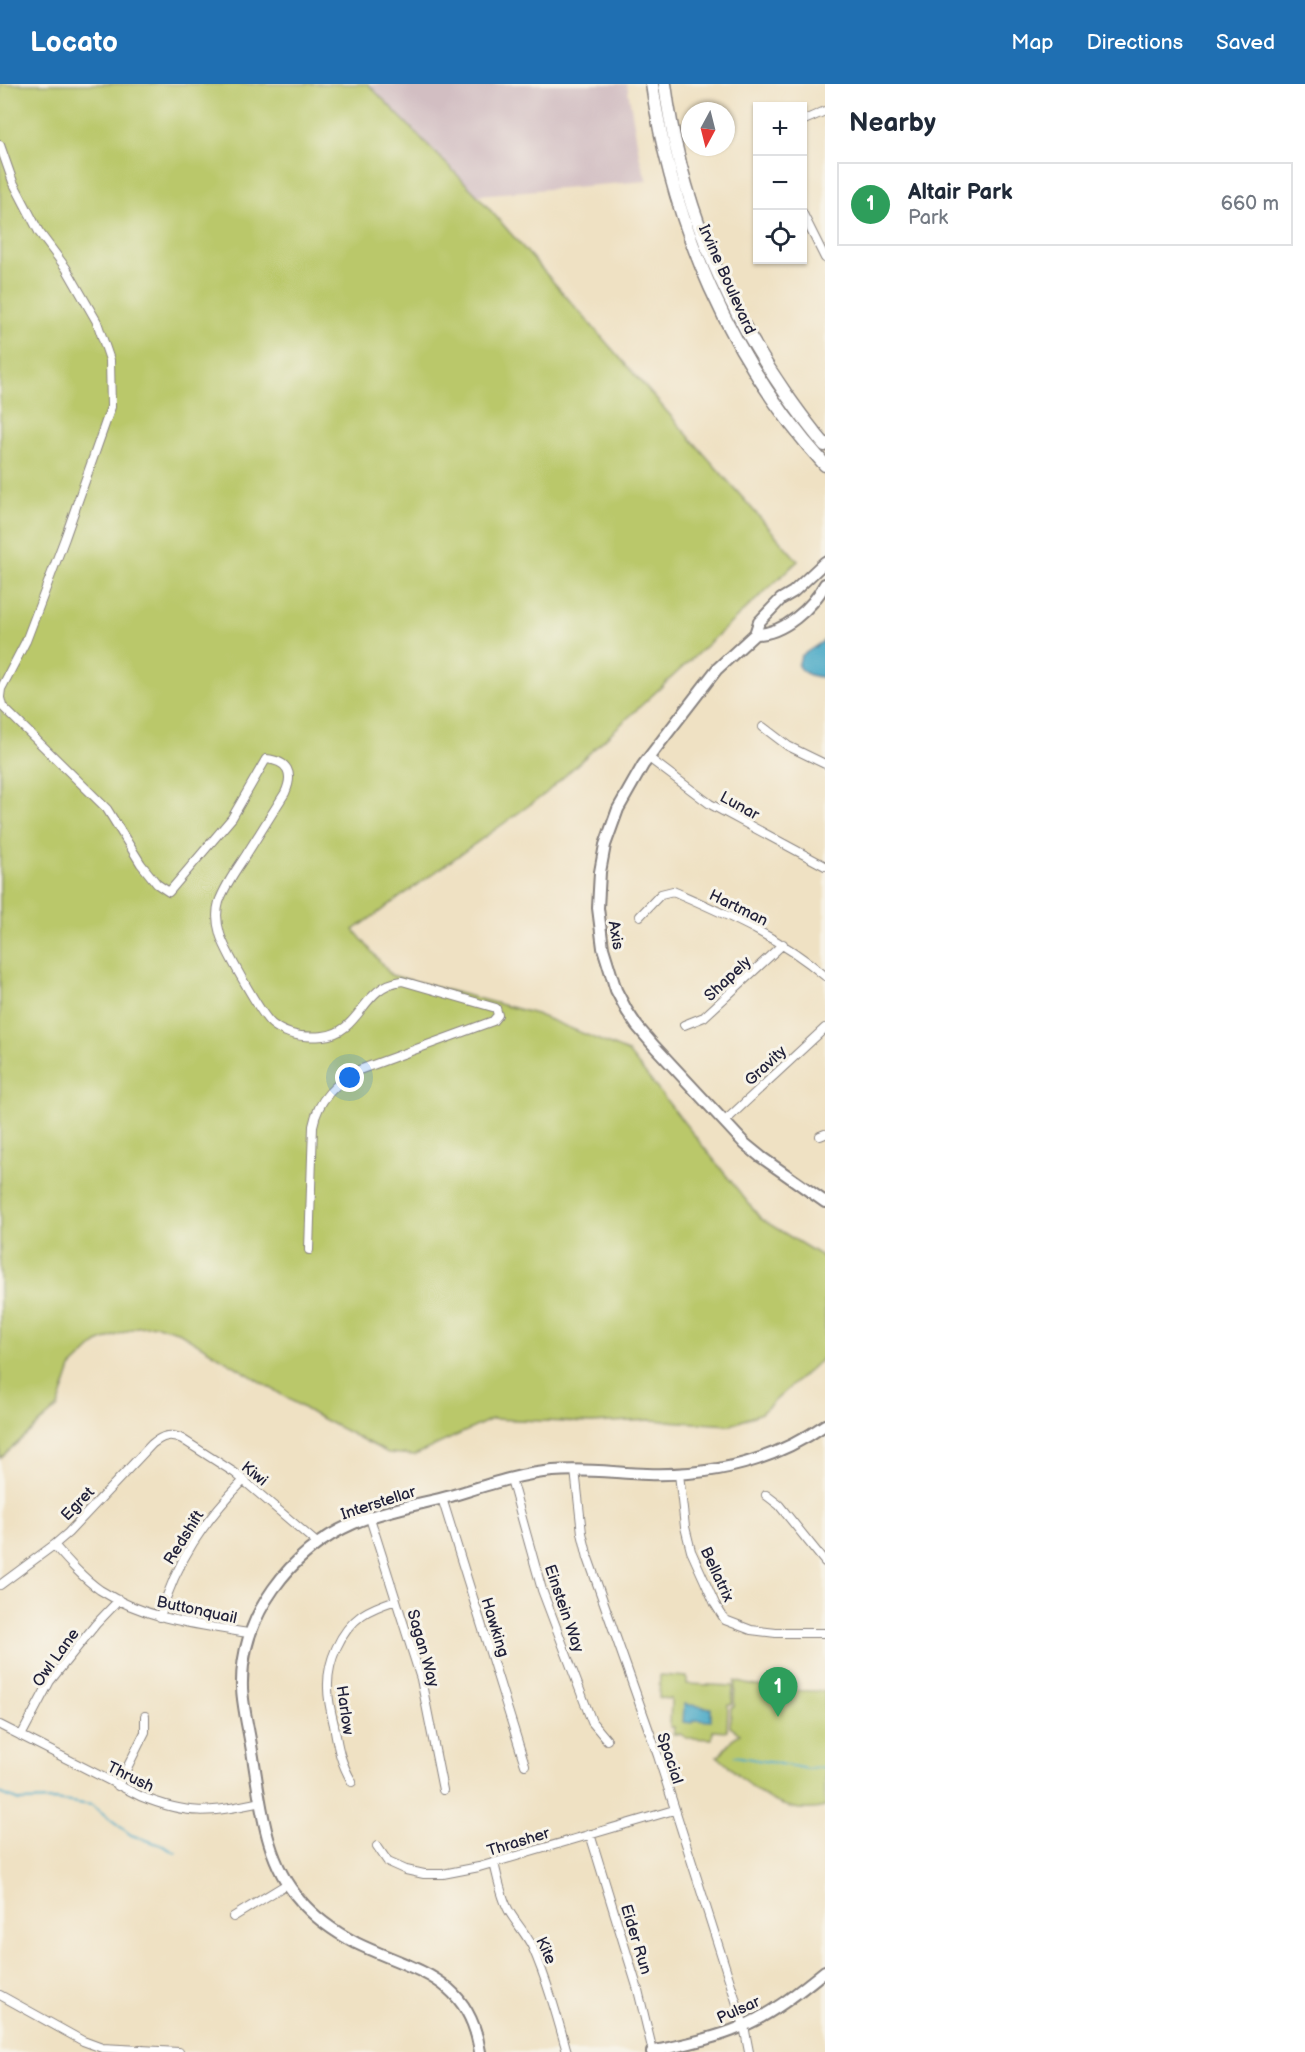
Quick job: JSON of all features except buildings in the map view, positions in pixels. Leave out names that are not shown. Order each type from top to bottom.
[{"type":"main road","name":"Irvine Boulevard","points":[[652,84],[671,179],[682,217],[705,275],[730,327],[757,374],[781,411],[825,465]]},
{"type":"main road","name":"Irvine Boulevard","points":[[665,84],[691,200],[718,273],[751,339],[773,376],[825,445]]},
{"type":"street","points":[[807,119],[825,111]]},
{"type":"street","points":[[0,144],[14,182],[39,232],[66,268],[97,322],[110,360],[111,407],[26,641],[1,689],[2,706],[107,809],[141,864],[157,884],[169,892],[232,818],[266,759],[279,760],[283,763],[290,775],[290,782],[228,884],[217,915],[220,937],[261,1012],[271,1023],[288,1034],[307,1038],[327,1036],[340,1031],[351,1023],[381,987],[402,981],[496,1008],[498,1014],[493,1021],[359,1070],[340,1081],[321,1103],[315,1114],[313,1126],[309,1250]]},
{"type":"street","points":[[807,222],[825,258]]},
{"type":"street","name":"Axis","points":[[825,562],[793,592],[781,599],[759,622],[755,633],[717,669],[649,758],[622,800],[605,845],[598,908],[603,948],[616,990],[637,1026],[724,1122],[761,1157],[825,1202]]},
{"type":"street","name":"Axis","points":[[755,633],[766,634],[786,625],[806,607],[825,584]]},
{"type":"street","points":[[793,592],[806,607]]},
{"type":"street","points":[[763,727],[788,746],[825,764]]},
{"type":"street","name":"Lunar","points":[[649,758],[710,804],[825,866]]},
{"type":"street","name":"Hartman","points":[[640,916],[661,894],[673,891],[783,944],[825,976]]},
{"type":"street","name":"Shapely","points":[[684,1024],[704,1017],[783,944]]},
{"type":"street","name":"Gravity","points":[[724,1122],[825,1028]]},
{"type":"street","name":"Interstellar","points":[[480,2052],[471,2021],[451,1990],[414,1966],[358,1944],[318,1919],[287,1884],[275,1861],[267,1838],[242,1689],[249,1633],[261,1607],[289,1570],[318,1544],[340,1530],[370,1518],[529,1474],[575,1470],[679,1474],[747,1463],[793,1444],[825,1425]]},
{"type":"street","name":"Kiwi","points":[[167,1436],[182,1439],[244,1480],[318,1544]]},
{"type":"street","name":"Egret","points":[[0,1585],[54,1545],[152,1444],[167,1436]]},
{"type":"street","name":"Spacial","points":[[575,1470],[582,1533],[588,1558],[658,1756],[744,2026],[749,2052]]},
{"type":"street","name":"Bellatrix","points":[[679,1474],[685,1527],[691,1551],[715,1604],[725,1620],[751,1630],[776,1633],[825,1633]]},
{"type":"street","name":"Einstein Way","points":[[511,1479],[542,1590],[592,1722],[607,1740]]},
{"type":"street","name":"Redshift","points":[[159,1617],[175,1573],[185,1554],[218,1506],[244,1480]]},
{"type":"street","points":[[766,1495],[780,1504],[825,1563]]},
{"type":"street","name":"Hawking","points":[[442,1498],[525,1764]]},
{"type":"street","name":"Sagan Way","points":[[370,1518],[421,1679],[443,1790]]},
{"type":"street","name":"Buttonquail","points":[[54,1545],[83,1576],[119,1600],[159,1617],[249,1633]]},
{"type":"street","name":"Owl Lane","points":[[21,1736],[50,1681],[96,1624],[119,1600]]},
{"type":"street","name":"Harlow","points":[[352,1782],[341,1764],[328,1690],[328,1669],[341,1641],[361,1616],[378,1606],[396,1600]]},
{"type":"street","points":[[118,1786],[145,1732],[145,1716]]},
{"type":"street","name":"Thrush","points":[[0,1725],[118,1786],[163,1806],[190,1811],[218,1811],[261,1802]]},
{"type":"street","name":"Thrasher","points":[[377,1846],[388,1862],[406,1870],[424,1874],[443,1874],[494,1863],[674,1810]]},
{"type":"street","name":"Eider Run","points":[[590,1834],[638,1990],[652,2052]]},
{"type":"street","name":"Kite","points":[[494,1863],[508,1909],[530,1943],[539,1963],[567,2052]]},
{"type":"street","points":[[233,1917],[287,1884]]},
{"type":"street","name":"Pulsar","points":[[652,2052],[744,2026],[791,1999],[825,1971]]},
{"type":"street","points":[[0,1995],[83,2042],[102,2048],[140,2052],[179,2052]]},
{"type":"shaded area","points":[[368,84],[627,84],[640,159],[647,181],[477,195]]},
{"type":"green space","points":[[0,84],[368,84],[477,195],[798,561],[545,794],[354,930],[391,975],[536,1014],[628,1052],[761,1219],[825,1258],[825,1356],[761,1413],[731,1425],[650,1420],[592,1423],[492,1419],[415,1455],[388,1453],[315,1415],[177,1331],[157,1325],[137,1327],[97,1343],[71,1368],[58,1407],[0,1458]]},
{"type":"green space","points":[[660,1675],[687,1677],[687,1684],[733,1686],[732,1704],[728,1704],[727,1731],[713,1730],[712,1739],[687,1738],[680,1734],[673,1734],[674,1727],[670,1727],[671,1699],[659,1698]]},
{"type":"green space","points":[[735,1681],[780,1689],[825,1691],[825,1807],[792,1808],[778,1803],[753,1787],[717,1756],[732,1739],[740,1734],[730,1727],[731,1707],[734,1707]]},
{"type":"water","points":[[825,640],[825,677],[813,676],[800,669],[798,666],[801,656]]},
{"type":"water","points":[[684,1704],[711,1708],[711,1721],[683,1722]]},
{"type":"waterway","points":[[735,1756],[808,1769],[825,1767]]},
{"type":"waterway","points":[[0,1793],[19,1801],[55,1800],[92,1805],[131,1835],[161,1845],[176,1853]]},
{"type":"place","name":"Altair Park","points":[[778,1717]]}]
